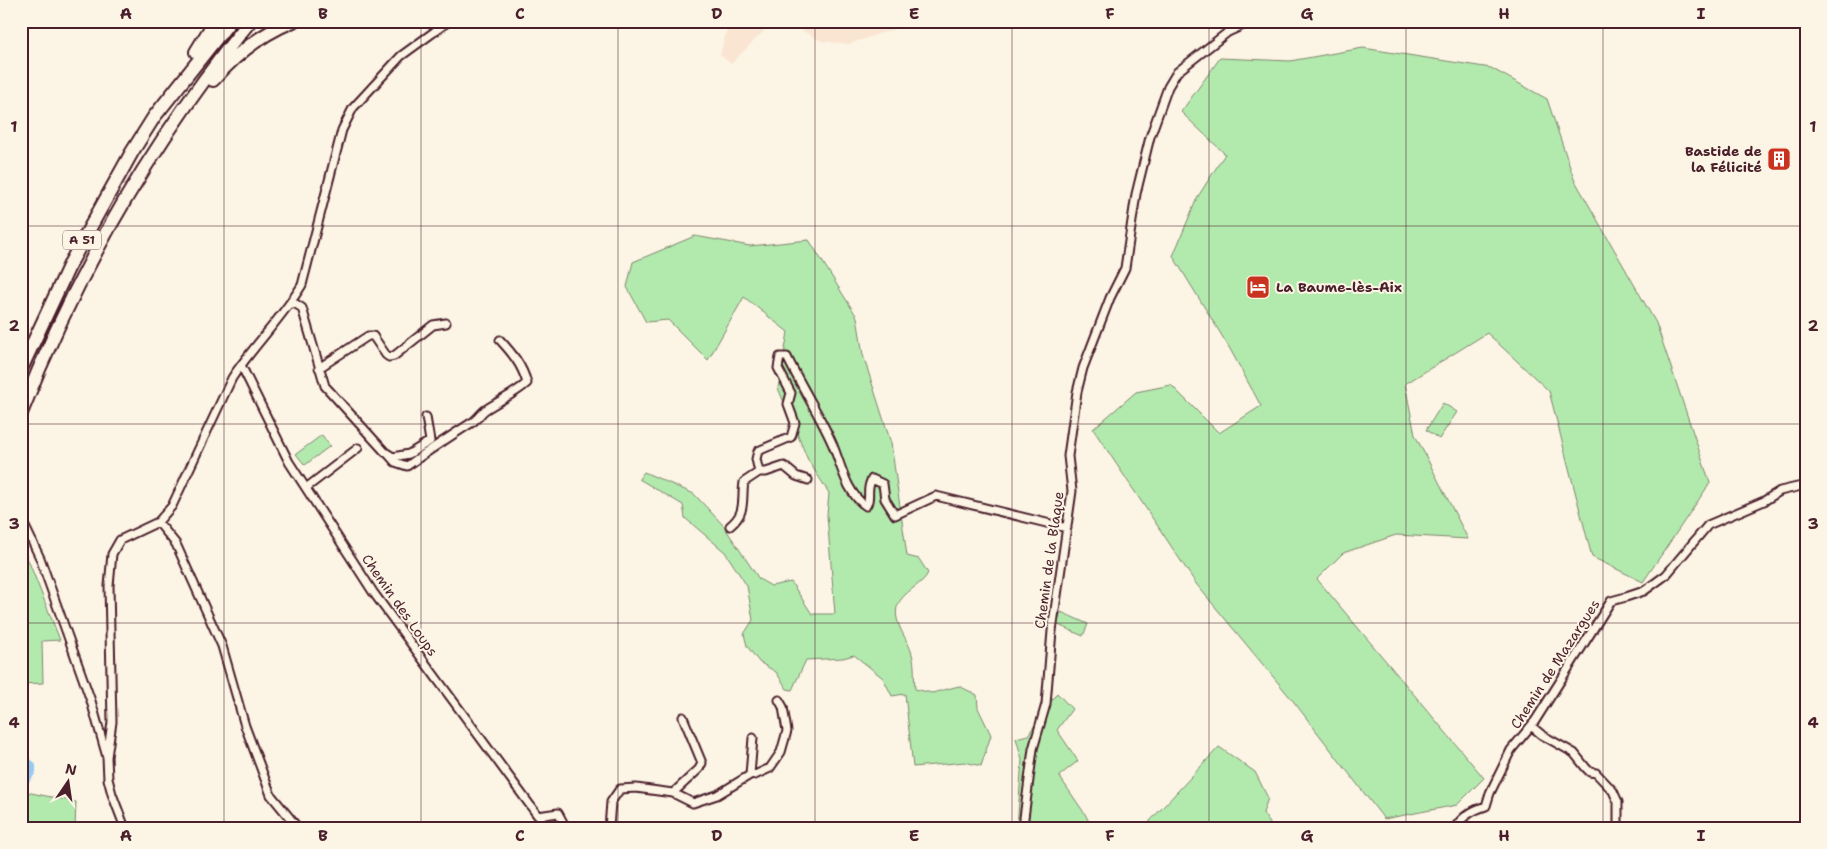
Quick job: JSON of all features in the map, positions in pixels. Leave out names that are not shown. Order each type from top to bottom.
[{"type":"highway","points":[[154,117],[215,21]]},
{"type":"highway","name":"A 51","points":[[21,369],[71,262],[117,176],[154,117],[230,21]]},
{"type":"highway","name":"A 51","points":[[21,413],[80,281],[115,215],[154,151],[189,99],[250,21]]},
{"type":"highway","points":[[154,151],[210,83],[232,60],[258,40],[293,21]]},
{"type":"street","points":[[106,740],[112,722],[109,586],[112,554],[120,540],[158,522],[172,506],[232,378],[290,304],[302,285],[342,130],[353,108],[401,56],[449,21]]},
{"type":"street","name":"Chemin de la Blaque","points":[[1024,828],[1033,749],[1046,704],[1052,631],[1072,491],[1068,456],[1077,392],[1110,298],[1125,268],[1136,194],[1150,137],[1168,87],[1177,72],[1228,32],[1252,21]]},
{"type":"street","points":[[290,304],[296,304],[302,308],[325,386],[395,462],[407,466],[448,436],[474,422],[482,412],[515,394],[527,383],[523,369],[500,340]]},
{"type":"street","points":[[319,368],[368,336],[373,336],[386,354],[394,356],[433,325],[446,323]]},
{"type":"street","points":[[760,472],[756,459],[758,451],[790,438],[795,423],[788,404],[791,393],[778,368],[780,357],[787,357],[832,443],[853,492],[858,501],[866,506],[869,501],[868,486],[872,479],[883,484],[885,499],[896,516],[936,496],[1067,528]]},
{"type":"street","name":"Chemin des Loups","points":[[241,365],[289,462],[373,592],[538,816],[558,813],[566,828]]},
{"type":"street","points":[[388,454],[393,457],[409,454],[430,441],[426,417]]},
{"type":"street","points":[[306,488],[358,448]]},
{"type":"street","points":[[730,526],[739,519],[743,508],[744,482],[760,472],[784,466],[796,476],[808,480]]},
{"type":"street","name":"Chemin de Mazargues","points":[[1455,828],[1473,810],[1486,806],[1490,792],[1510,750],[1531,726],[1611,600],[1626,598],[1644,591],[1666,575],[1708,525],[1764,501],[1780,491],[1806,485]]},
{"type":"street","points":[[21,518],[40,558],[90,701],[106,740],[110,787],[125,828]]},
{"type":"street","points":[[158,522],[176,544],[222,646],[245,726],[272,795],[298,828]]},
{"type":"street","points":[[609,828],[611,802],[620,789],[636,788],[672,794],[693,803],[717,795],[750,774],[755,775],[770,768],[781,752],[787,731],[783,707],[779,700]]},
{"type":"street","points":[[672,794],[699,769],[702,762],[683,717]]},
{"type":"street","points":[[1531,726],[1542,735],[1574,753],[1590,772],[1596,773],[1613,791],[1618,802],[1618,828]]},
{"type":"street","points":[[750,774],[753,738]]},
{"type":"shaded area","points":[[729,21],[774,21],[731,64],[720,55]]},
{"type":"shaded area","points":[[785,21],[919,21],[849,44],[821,41]]},
{"type":"green space","points":[[1363,48],[1491,68],[1547,99],[1574,179],[1656,323],[1710,483],[1643,582],[1592,557],[1549,391],[1487,333],[1405,384],[1415,435],[1468,539],[1396,535],[1343,553],[1317,579],[1484,778],[1457,805],[1384,819],[1294,702],[1197,585],[1093,429],[1136,392],[1171,385],[1219,433],[1261,406],[1230,349],[1173,256],[1197,198],[1225,154],[1181,112],[1220,58],[1290,61]]},
{"type":"green space","points":[[695,236],[750,246],[809,240],[857,317],[863,355],[891,443],[907,556],[919,559],[928,573],[921,582],[903,597],[896,613],[913,658],[915,689],[932,693],[959,686],[977,695],[978,708],[991,735],[981,766],[965,762],[913,767],[905,694],[892,696],[883,678],[854,655],[843,658],[806,660],[792,690],[787,689],[776,672],[759,662],[747,646],[744,634],[753,620],[747,586],[725,552],[685,518],[683,505],[639,479],[644,472],[694,494],[723,525],[759,579],[771,586],[791,582],[812,614],[835,614],[827,515],[829,493],[808,460],[778,388],[788,332],[744,297],[708,360],[668,320],[646,322],[627,287],[633,262]]},
{"type":"green space","points":[[1443,403],[1457,412],[1439,439],[1426,430]]},
{"type":"green space","points":[[322,435],[330,446],[305,465],[296,454]]},
{"type":"green space","points":[[21,542],[60,640],[42,641],[43,683],[21,684]]},
{"type":"green space","points":[[1061,612],[1088,624],[1083,636],[1056,624]]},
{"type":"green space","points":[[1057,693],[1072,709],[1057,730],[1078,761],[1059,776],[1085,814],[1092,828],[1017,828],[1022,759],[1016,738],[1028,735]]},
{"type":"green space","points":[[1219,747],[1255,772],[1268,798],[1263,813],[1273,828],[1148,828],[1150,821]]},
{"type":"green space","points":[[21,791],[76,802],[75,828],[21,828]]},
{"type":"waterway","points":[[21,762],[26,762],[31,766],[31,771],[21,785]]},
{"type":"place","name":"Bastide de la Félicité","points":[[1779,159]]},
{"type":"place","name":"La Baume-lès-Aix","points":[[1258,287]]}]
